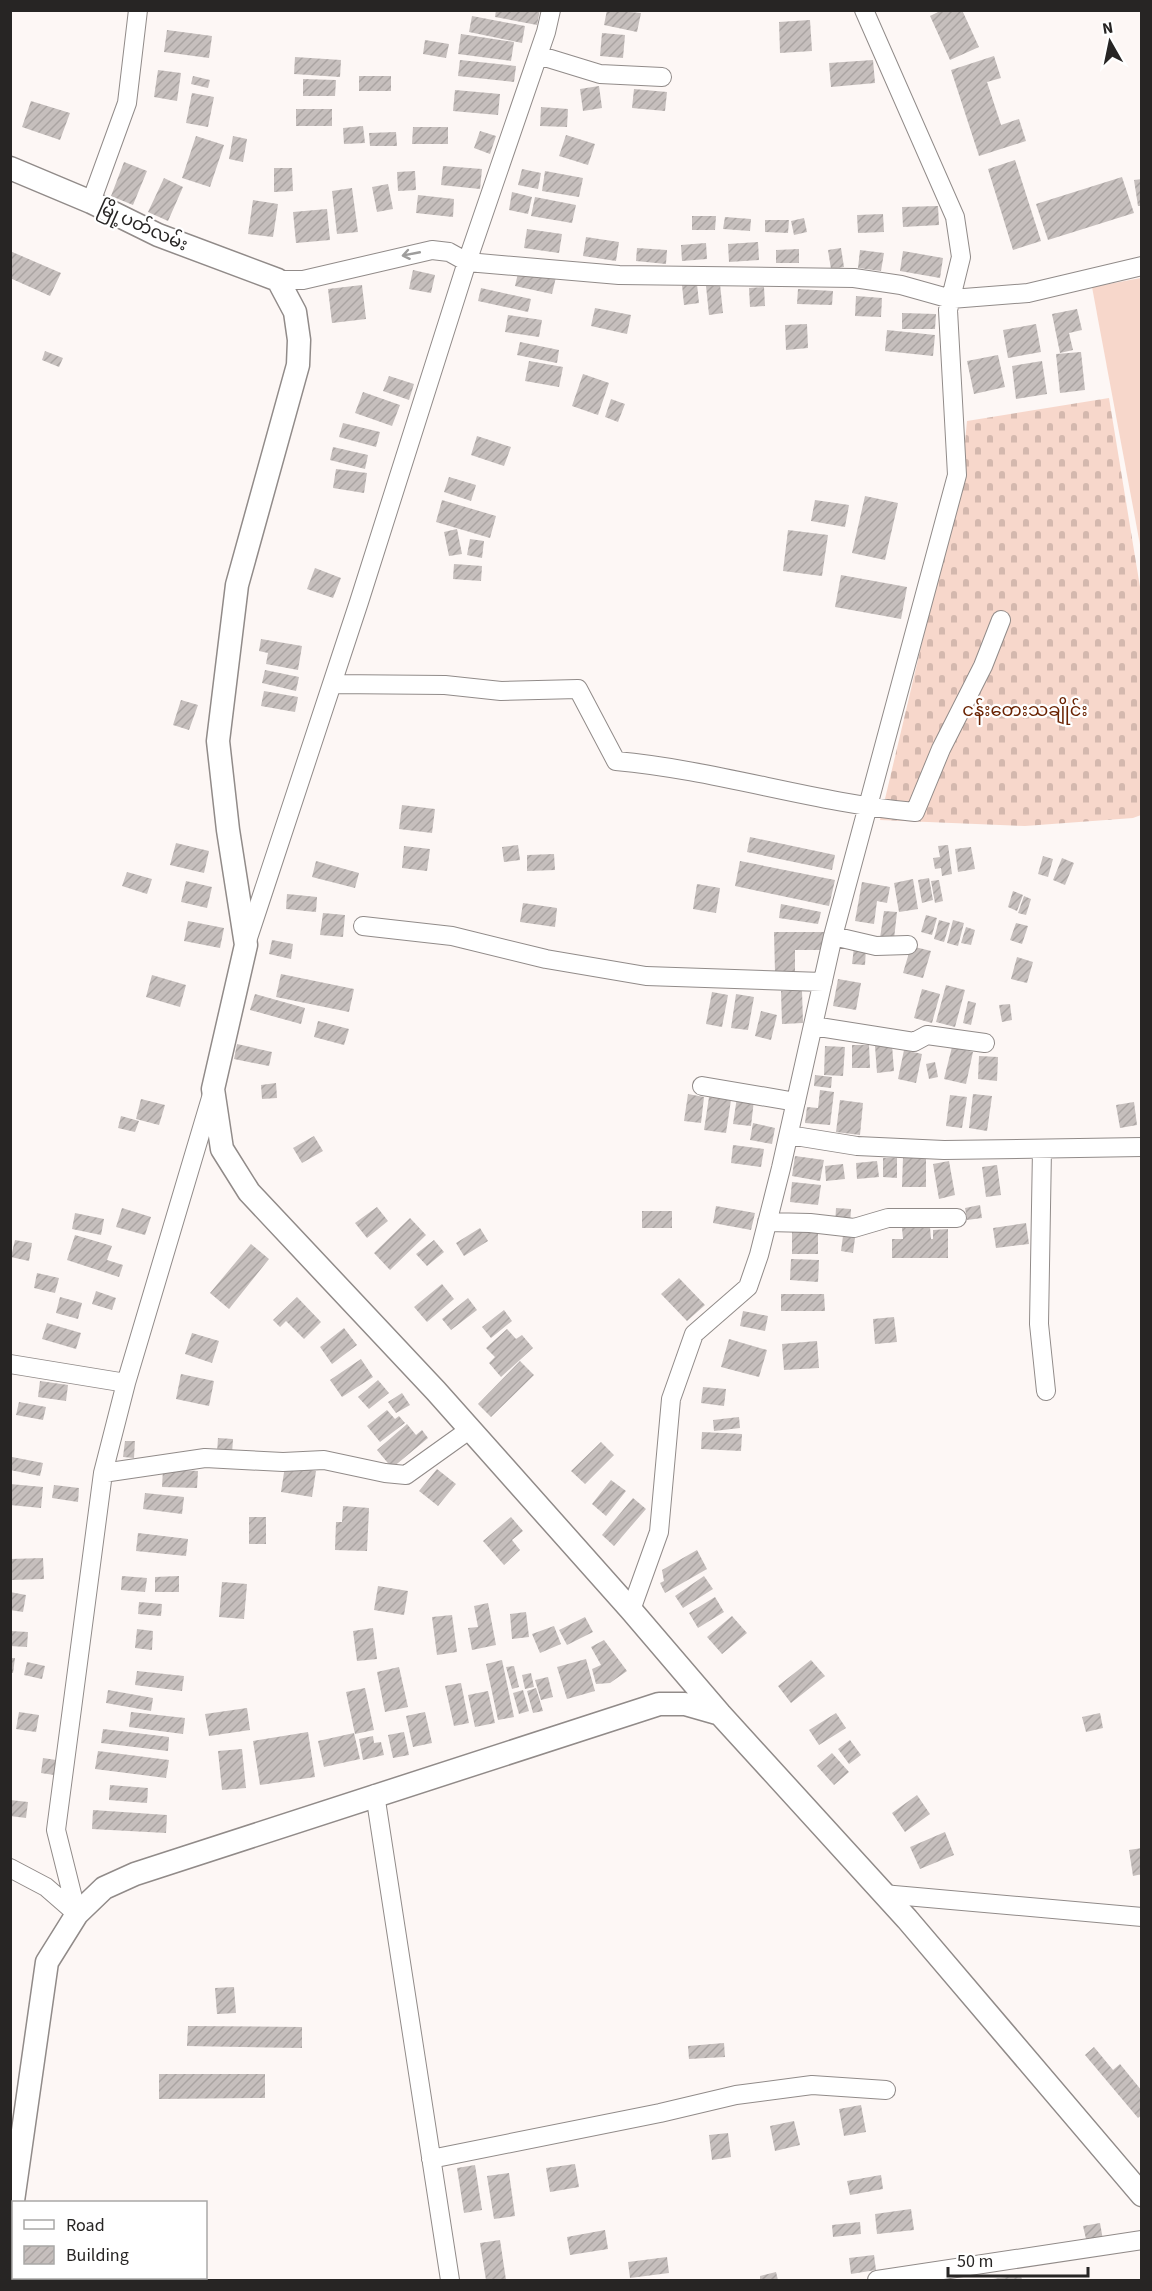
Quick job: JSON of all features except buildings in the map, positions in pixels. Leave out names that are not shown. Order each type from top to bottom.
[{"type":"main road","name":"မြို့ပတ်လမ်း","points":[[10,168],[91,202],[158,235],[278,280]]},
{"type":"main road","points":[[278,280],[295,312],[298,365],[237,585],[218,741],[228,830],[246,945],[213,1089],[222,1149],[249,1192],[436,1391],[631,1610],[720,1714],[883,1894],[1142,2195]]},
{"type":"main road","points":[[13,2201],[47,1962],[77,1914],[105,1888],[135,1874],[375,1794],[659,1704],[685,1704],[720,1714]]},
{"type":"street","points":[[91,202],[127,103],[138,10]]},
{"type":"street","points":[[246,945],[551,10]]},
{"type":"street","points":[[631,1610],[659,1532],[671,1399],[694,1334],[748,1287],[767,1222],[789,1135],[833,936],[957,475],[948,310],[961,256],[955,217],[864,10]]},
{"type":"street","points":[[538,55],[600,74],[662,77]]},
{"type":"street","points":[[278,280],[303,280],[432,250],[449,252],[467,262],[619,275],[855,278],[901,285],[951,299],[1028,293],[1142,267]]},
{"type":"street","points":[[332,684],[445,685],[501,691],[578,689],[616,761],[660,765],[866,808],[915,812],[941,750],[983,666],[1001,620]]},
{"type":"street","points":[[363,926],[452,936],[546,959],[646,976],[822,982]]},
{"type":"street","points":[[833,936],[876,946],[908,945]]},
{"type":"street","points":[[813,1026],[914,1042],[927,1035],[985,1043]]},
{"type":"street","points":[[702,1086],[796,1102]]},
{"type":"street","points":[[77,1914],[56,1830],[103,1473],[126,1383],[213,1089]]},
{"type":"street","points":[[789,1135],[857,1146],[953,1150],[1142,1147]]},
{"type":"street","points":[[1041,1149],[1039,1324],[1046,1391]]},
{"type":"street","points":[[767,1222],[854,1228],[888,1218],[957,1218]]},
{"type":"street","points":[[10,1364],[126,1383]]},
{"type":"street","points":[[103,1473],[205,1458],[283,1462],[324,1460],[385,1473],[406,1475],[469,1430]]},
{"type":"street","points":[[375,1794],[450,2280]]},
{"type":"street","points":[[10,1868],[46,1887],[77,1914]]},
{"type":"street","points":[[883,1894],[1142,1917]]},
{"type":"street","points":[[431,2159],[660,2113],[736,2095],[812,2085],[886,2090]]},
{"type":"street","points":[[877,2280],[1142,2240]]},
{"type":"green space","points":[[1141,278],[1141,550],[1092,287]]},
{"type":"green space","name":"ငန်းတေးသချိုင်း","points":[[1109,398],[1141,593],[1141,815],[1133,818],[1025,826],[880,820],[962,474],[967,421]]}]
